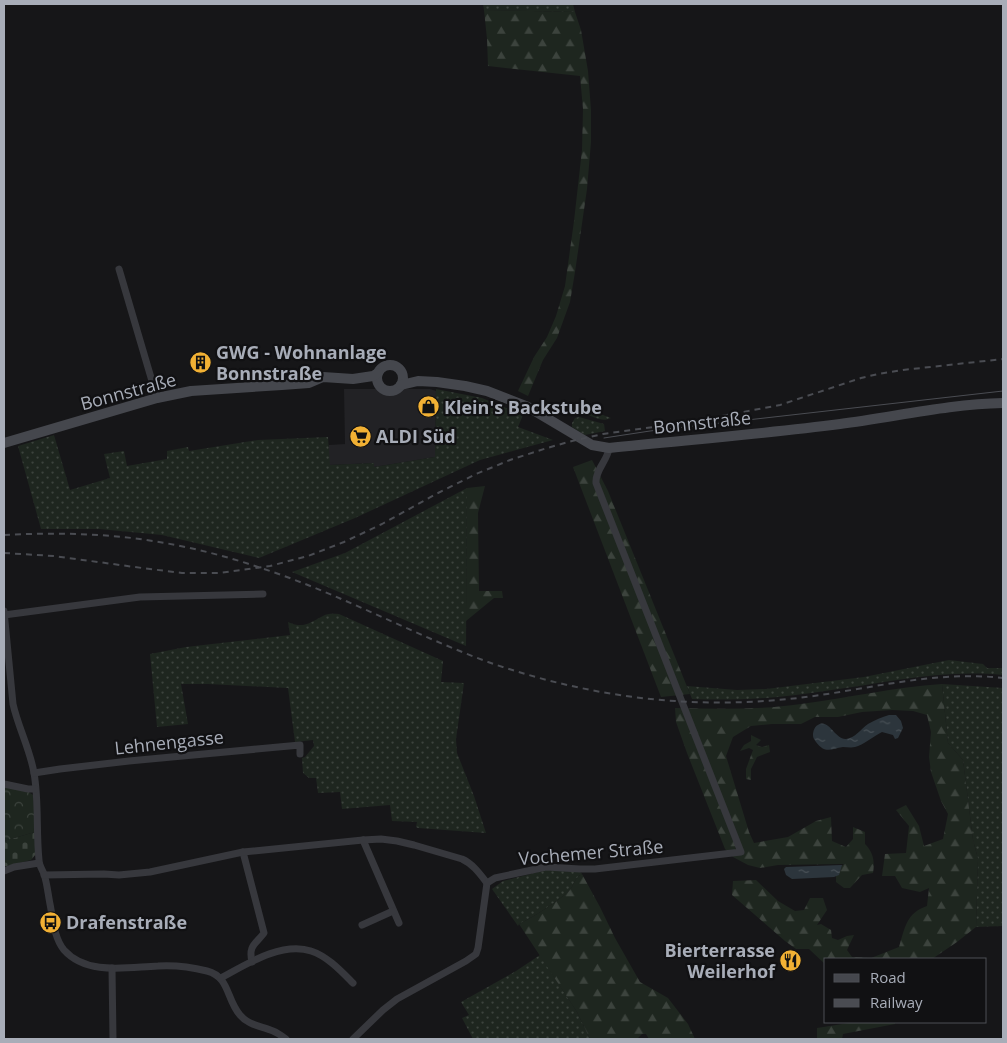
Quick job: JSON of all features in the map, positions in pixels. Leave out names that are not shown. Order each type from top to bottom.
[{"type":"main road","points":[[383,367],[395,367],[401,372],[402,381],[398,388],[390,391],[380,387],[377,380],[378,373],[383,367]]},
{"type":"main road","name":"Bonnstraße","points":[[401,372],[418,381]]},
{"type":"main road","name":"Bonnstraße","points":[[353,379],[372,376],[378,373]]},
{"type":"main road","name":"Bonnstraße","points":[[4,443],[157,398],[191,391],[282,386],[310,383],[323,377],[353,379],[380,387]]},
{"type":"main road","name":"Bonnstraße","points":[[401,385],[418,381],[437,382],[487,391],[528,407],[592,445],[609,448],[843,424],[958,406],[1003,403]]},
{"type":"street","points":[[119,269],[157,398]]},
{"type":"street","name":"Vochemer Straße","points":[[487,884],[495,878],[546,867],[580,870],[595,869],[741,852],[596,483],[596,478],[606,460],[609,448]]},
{"type":"street","points":[[4,615],[140,597],[263,594]]},
{"type":"street","points":[[4,611],[13,704],[34,772],[39,863],[44,875],[54,925],[63,948],[78,961],[87,965],[128,969],[174,966],[206,971],[216,975],[225,984],[238,1013],[245,1020],[273,1031],[286,1039]]},
{"type":"street","name":"Lehnengasse","points":[[34,772],[300,745],[300,754]]},
{"type":"street","points":[[4,784],[35,790]]},
{"type":"street","points":[[44,875],[119,875],[150,872],[242,852],[381,839],[414,845],[468,862],[487,884],[476,954],[397,1000],[383,1010],[354,1039]]},
{"type":"street","points":[[363,840],[398,922]]},
{"type":"street","points":[[242,852],[264,933],[254,942],[251,956],[252,962]]},
{"type":"street","points":[[4,871],[14,867],[39,863]]},
{"type":"street","points":[[362,925],[393,911]]},
{"type":"street","points":[[221,978],[275,951],[301,948],[310,950],[326,959],[353,983]]},
{"type":"street","points":[[112,968],[114,1039]]},
{"type":"shaded area","points":[[344,389],[430,389],[436,391],[435,457],[374,467],[374,463],[329,465],[329,445],[345,444]]},
{"type":"green space","points":[[483,4],[573,4],[575,12],[484,10]]},
{"type":"green space","points":[[484,10],[575,12],[581,30],[588,71],[591,142],[587,189],[570,302],[557,338],[543,360],[528,396],[518,391],[534,357],[547,337],[565,286],[582,150],[583,109],[580,76],[488,66]]},
{"type":"green space","points":[[436,389],[482,398],[523,415],[518,427],[553,440],[480,460],[355,518],[259,558],[162,535],[99,529],[41,529],[18,446],[54,435],[70,490],[110,478],[104,454],[124,451],[127,466],[167,459],[167,451],[188,447],[189,451],[258,440],[328,437],[330,465],[374,463],[374,467],[435,457]]},
{"type":"green space","points":[[567,406],[575,409],[582,407],[611,418],[601,419],[581,413],[563,416],[567,412]]},
{"type":"green space","points":[[579,417],[604,424],[605,431],[585,435],[572,427],[575,418]]},
{"type":"green space","points":[[592,460],[608,491],[690,694],[661,697],[573,467]]},
{"type":"green space","points":[[485,486],[478,513],[479,591],[502,591],[503,598],[494,598],[466,621],[467,488]]},
{"type":"green space","points":[[467,488],[466,646],[292,572],[345,553]]},
{"type":"green space","points":[[327,614],[339,614],[443,661],[441,682],[464,683],[456,739],[457,753],[486,833],[418,828],[416,827],[417,822],[392,821],[390,805],[342,809],[340,792],[318,793],[316,778],[309,778],[303,773],[302,758],[314,746],[313,740],[295,742],[288,688],[181,684],[188,724],[157,727],[150,654],[186,647],[290,635],[288,622],[302,625]]},
{"type":"green space","points":[[949,660],[983,664],[987,668],[1003,668],[1003,675],[936,675],[792,695],[742,699],[692,699],[687,686],[737,690],[766,689],[864,677]]},
{"type":"green space","points":[[942,684],[1003,688],[1003,926],[976,927],[978,859],[973,840],[963,760],[948,743]]},
{"type":"green space","points":[[942,684],[948,743],[963,760],[973,840],[978,859],[976,927],[933,958],[871,958],[899,947],[910,917],[927,906],[929,888],[920,892],[902,888],[895,876],[882,876],[885,854],[906,853],[909,826],[896,810],[906,805],[919,826],[924,846],[943,839],[948,814],[941,801],[931,772],[929,757],[931,732],[927,715],[913,711],[892,710],[862,712],[838,717],[815,717],[801,724],[751,726],[733,737],[726,756],[754,843],[788,837],[816,821],[831,817],[832,841],[846,847],[853,839],[853,827],[865,832],[865,844],[873,857],[873,873],[862,875],[850,888],[844,888],[836,882],[836,870],[844,864],[778,865],[760,868],[748,865],[733,857],[725,849],[676,722],[675,708],[738,709],[785,706]]},
{"type":"green space","points":[[751,735],[761,740],[756,745],[762,747],[769,745],[770,752],[757,757],[751,769],[751,780],[746,779],[746,769],[753,750],[749,748],[740,751],[744,745],[751,741]]},
{"type":"green space","points":[[4,786],[27,791],[33,795],[35,832],[4,841]]},
{"type":"green space","points":[[35,832],[36,854],[31,860],[4,866],[4,841]]},
{"type":"green space","points":[[546,870],[580,872],[582,874],[563,896],[518,926],[492,889],[503,881]]},
{"type":"green space","points":[[582,874],[640,982],[668,998],[688,1024],[695,1039],[649,1039],[646,1034],[642,1034],[637,1039],[590,1039],[577,1012],[519,924],[538,914],[563,896]]},
{"type":"green space","points":[[756,880],[778,901],[795,911],[804,910],[810,898],[823,898],[827,910],[817,925],[821,924],[831,930],[832,938],[838,940],[854,935],[847,950],[852,957],[871,958],[824,958],[824,963],[809,949],[796,949],[732,895],[733,881]]},
{"type":"green space","points":[[540,955],[577,1012],[590,1039],[473,1039],[462,1018],[469,1015],[461,1002]]},
{"type":"green space","points":[[849,1023],[895,1023],[843,1034],[842,1039],[817,1039],[817,1028]]},
{"type":"water","points":[[889,715],[896,715],[901,721],[903,728],[898,738],[895,739],[893,735],[882,732],[855,747],[828,750],[819,746],[813,738],[815,728],[822,724],[825,724],[839,736],[846,739],[855,735],[868,724]]},
{"type":"water","points":[[842,865],[839,875],[834,877],[792,879],[786,875],[784,869],[786,867]]},
{"type":"tram line","points":[[604,438],[650,431],[1003,391]]},
{"type":"railway","points":[[4,553],[54,556],[182,573],[219,573],[270,566],[308,556],[344,542],[476,474],[547,448],[603,434],[690,422],[780,405],[878,374],[1003,359]]},
{"type":"railway","points":[[4,535],[63,534],[108,536],[141,539],[212,553],[247,563],[320,590],[488,662],[565,684],[636,697],[682,702],[752,702],[824,695],[926,679],[977,676],[1003,678]]},
{"type":"place","name":"GWG - Wohnanlage Bonnstraße","points":[[200,362]]},
{"type":"place","name":"Klein's Backstube","points":[[428,407]]},
{"type":"place","name":"ALDI Süd","points":[[360,436]]},
{"type":"place","name":"Drafenstraße","points":[[50,922]]},
{"type":"place","name":"Bierterrasse Weilerhof","points":[[791,960]]}]
